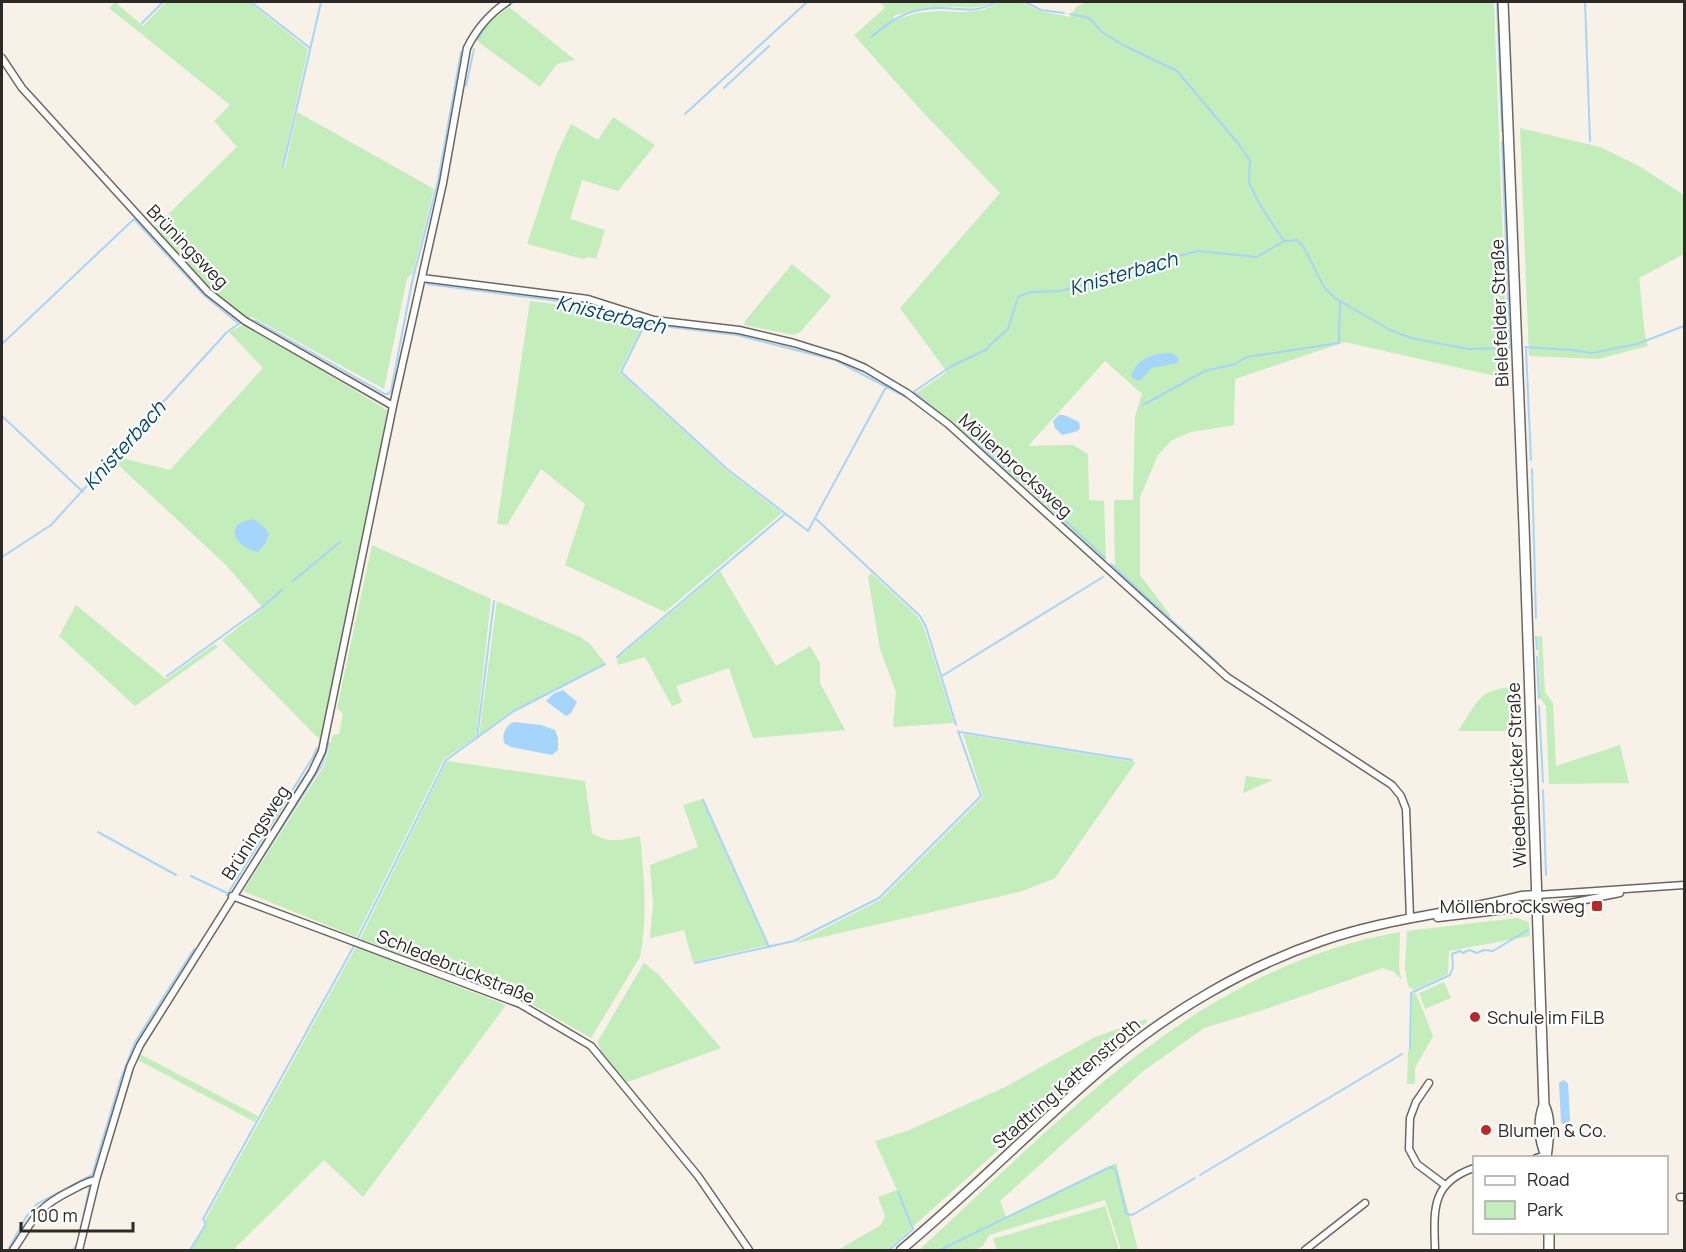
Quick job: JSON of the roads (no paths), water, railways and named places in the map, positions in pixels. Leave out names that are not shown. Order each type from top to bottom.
[{"type":"main road","name":"Bielefelder Straße","points":[[1503,2],[1527,623]]},
{"type":"main road","name":"Wiedenbrücker Straße","points":[[1527,623],[1544,1105],[1548,1112],[1549,1138],[1546,1156]]},
{"type":"main road","name":"Stadtring Kattenstroth","points":[[903,1251],[1111,1061],[1186,1007],[1229,982],[1277,958],[1322,940],[1368,927],[1521,896],[1537,895]]},
{"type":"main road","name":"Stadtring Kattenstroth","points":[[1412,917],[1538,907]]},
{"type":"main road","points":[[1549,1234],[1550,1251]]},
{"type":"street","name":"Brüningsweg","points":[[79,1251],[96,1180],[130,1066],[140,1045],[312,772],[322,751],[393,406],[443,183],[467,48],[476,31],[487,18],[507,2]]},
{"type":"street","name":"Brüningsweg","points":[[2,58],[22,88],[208,292],[245,321],[393,406]]},
{"type":"street","name":"Möllenbrocksweg","points":[[422,278],[588,299],[654,320],[739,330],[839,357],[865,368],[910,395],[964,439],[1227,677],[1392,785],[1401,796],[1406,809],[1412,917]]},
{"type":"street","points":[[1537,895],[1684,885]]},
{"type":"street","points":[[1538,907],[1555,906],[1645,888]]},
{"type":"street","name":"Schledebrückstraße","points":[[232,896],[520,1004],[591,1046],[698,1176],[749,1251]]},
{"type":"street","points":[[1429,1083],[1416,1102],[1410,1118],[1409,1149],[1418,1164],[1445,1185]]},
{"type":"street","points":[[1436,1251],[1434,1213],[1438,1196],[1445,1185],[1461,1173],[1473,1168]]},
{"type":"street","points":[[13,1251],[30,1221],[46,1204],[96,1180]]},
{"type":"street","points":[[1305,1251],[1365,1203]]},
{"type":"water","points":[[1171,353],[1177,356],[1179,360],[1177,363],[1151,368],[1140,380],[1131,376],[1137,365],[1147,358]]},
{"type":"water","points":[[1059,415],[1079,422],[1078,431],[1062,435],[1055,428],[1053,421]]},
{"type":"water","points":[[254,519],[269,534],[265,544],[258,552],[242,545],[235,535],[238,525]]},
{"type":"water","points":[[563,690],[577,702],[571,713],[566,716],[546,701],[553,694]]},
{"type":"water","points":[[514,722],[541,725],[555,730],[558,750],[552,755],[511,747],[504,743],[505,731]]},
{"type":"water","points":[[1563,1080],[1568,1083],[1570,1120],[1569,1123],[1563,1124],[1559,1083]]},
{"type":"waterway","points":[[142,23],[163,2]]},
{"type":"waterway","points":[[251,2],[310,48]]},
{"type":"waterway","points":[[283,167],[321,2]]},
{"type":"waterway","points":[[496,14],[514,2]]},
{"type":"waterway","points":[[685,114],[807,2]]},
{"type":"waterway","points":[[871,37],[895,19],[921,9],[976,9],[996,2]]},
{"type":"waterway","points":[[1025,2],[1041,10],[1064,13]]},
{"type":"waterway","points":[[1497,2],[1502,131]]},
{"type":"waterway","points":[[1585,2],[1590,141]]},
{"type":"waterway","points":[[1070,14],[1089,18],[1102,32],[1123,45],[1177,71],[1250,160],[1249,183],[1263,210],[1284,241]]},
{"type":"waterway","points":[[478,39],[488,22]]},
{"type":"waterway","points":[[724,88],[769,46]]},
{"type":"waterway","points":[[466,86],[474,49]]},
{"type":"waterway","name":"Knisterbach","points":[[251,320],[385,394],[391,391],[412,282],[438,181],[461,52]]},
{"type":"waterway","points":[[1502,142],[1510,348]]},
{"type":"waterway","points":[[2,344],[134,219],[204,295],[239,324]]},
{"type":"waterway","name":"Knisterbach","points":[[912,393],[950,367],[987,349],[1008,329],[1018,297],[1030,292],[1061,291],[1198,251],[1257,257],[1284,241],[1297,240],[1303,246],[1324,287],[1335,298],[1390,330],[1411,338],[1468,349],[1511,348]]},
{"type":"waterway","name":"Knisterbach","points":[[427,284],[589,305],[645,324],[737,335],[835,360],[907,396]]},
{"type":"waterway","points":[[1143,405],[1205,371],[1235,364],[1247,357],[1339,343],[1340,302]]},
{"type":"waterway","name":"Knisterbach","points":[[2,557],[51,525],[227,332],[240,323]]},
{"type":"waterway","points":[[645,324],[621,372],[727,469],[808,531],[886,387]]},
{"type":"waterway","name":"Knisterbach","points":[[1525,347],[1592,353],[1637,344],[1684,326]]},
{"type":"waterway","points":[[1526,349],[1531,460]]},
{"type":"waterway","points":[[914,392],[1030,488],[1105,558]]},
{"type":"waterway","points":[[2,416],[83,492]]},
{"type":"waterway","points":[[1532,469],[1536,618]]},
{"type":"waterway","points":[[617,657],[785,514]]},
{"type":"waterway","points":[[816,519],[920,616],[926,627],[956,725]]},
{"type":"waterway","points":[[293,581],[340,542]]},
{"type":"waterway","points":[[1111,564],[1218,663]]},
{"type":"waterway","points":[[942,676],[1103,577]]},
{"type":"waterway","points":[[167,676],[261,608],[283,589]]},
{"type":"waterway","points":[[477,738],[494,601]]},
{"type":"waterway","points":[[1536,637],[1537,649]]},
{"type":"waterway","points":[[1537,657],[1539,698]]},
{"type":"waterway","points":[[358,938],[446,760],[514,711],[605,664]]},
{"type":"waterway","points":[[1539,706],[1543,782]]},
{"type":"waterway","points":[[695,963],[794,941],[879,898],[981,796],[958,731]]},
{"type":"waterway","points":[[960,732],[1132,760]]},
{"type":"waterway","points":[[246,883],[322,765],[329,743]]},
{"type":"waterway","points":[[227,895],[317,748]]},
{"type":"waterway","points":[[1543,790],[1546,875]]},
{"type":"waterway","points":[[703,800],[769,947]]},
{"type":"waterway","points":[[98,832],[176,875]]},
{"type":"waterway","points":[[191,876],[227,893]]},
{"type":"waterway","points":[[1410,1049],[1411,993],[1450,975],[1453,967],[1452,954],[1469,950],[1477,953],[1484,950],[1493,951],[1528,930]]},
{"type":"waterway","points":[[190,1250],[206,1224],[203,1219],[354,946]]},
{"type":"waterway","points":[[8,1250],[26,1217],[37,1204],[92,1175],[121,1078],[135,1042],[194,949]]},
{"type":"waterway","points":[[1200,1175],[1402,1054]]},
{"type":"waterway","points":[[940,1250],[1108,1168],[1112,1167],[1116,1171],[1126,1213],[1130,1215],[1195,1178]]},
{"type":"waterway","points":[[73,1250],[78,1242],[90,1185]]},
{"type":"waterway","points":[[889,1250],[913,1229],[898,1192]]},
{"type":"place","name":"Möllenbrocksweg","points":[[1597,906]]},
{"type":"place","name":"Schule im FiLB","points":[[1475,1017]]},
{"type":"place","name":"Blumen & Co.","points":[[1486,1130]]}]
